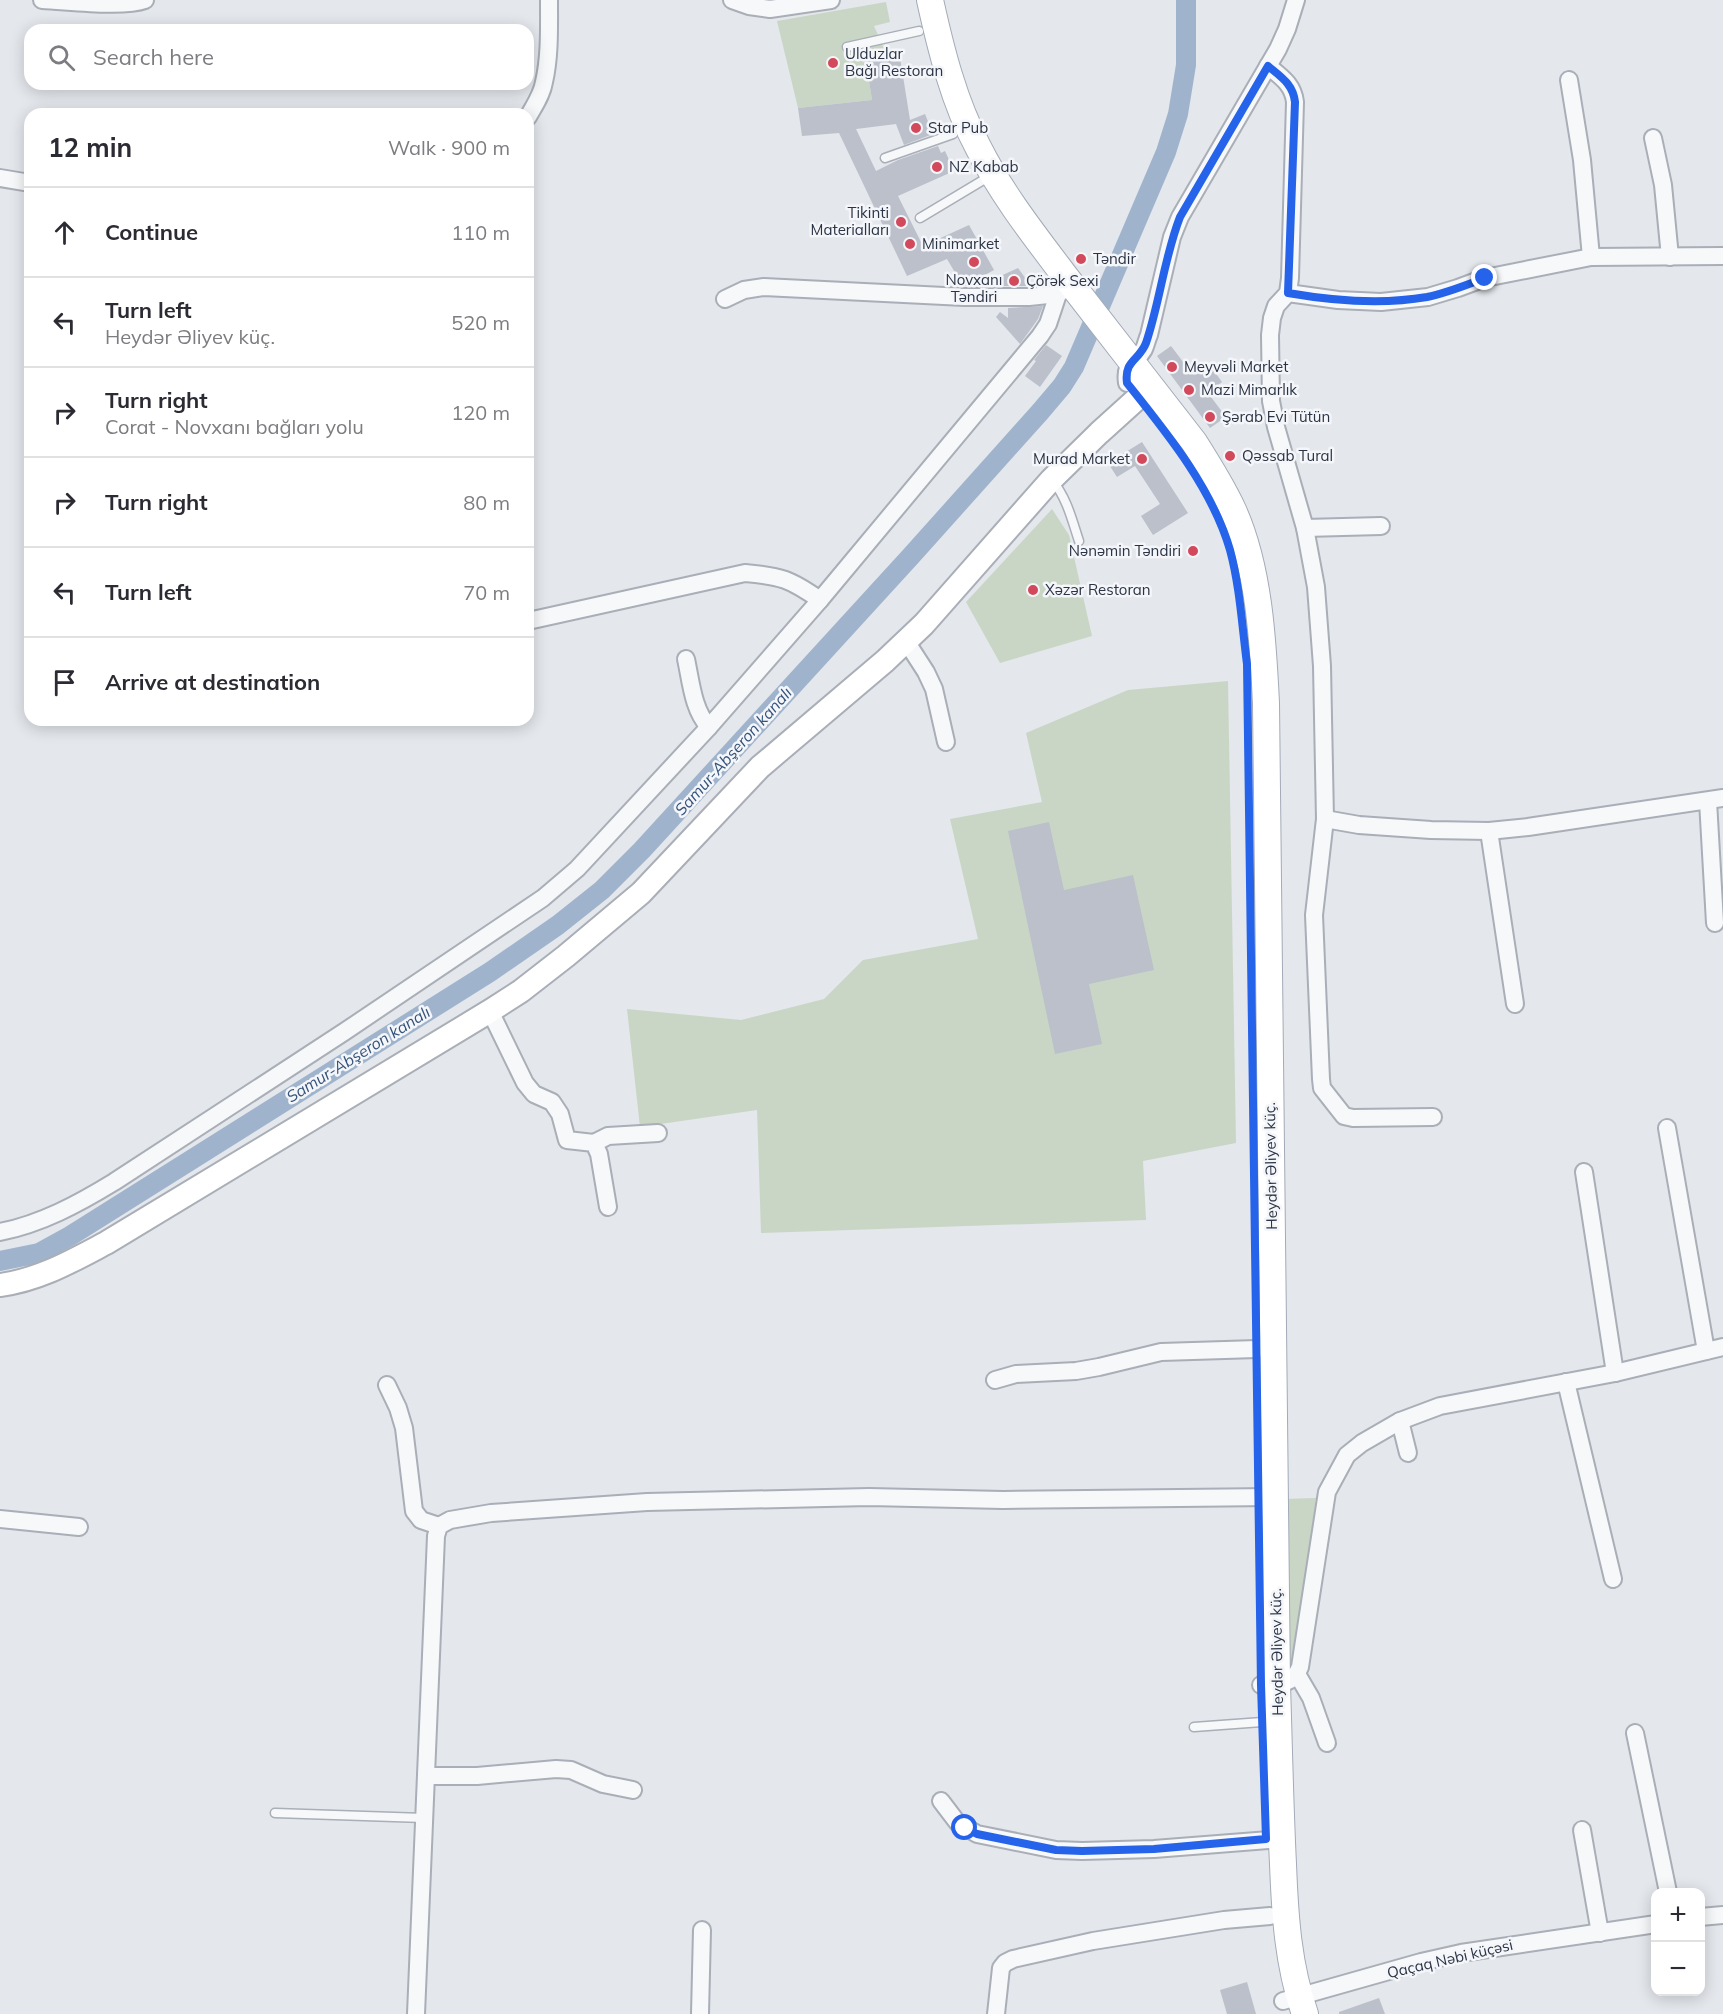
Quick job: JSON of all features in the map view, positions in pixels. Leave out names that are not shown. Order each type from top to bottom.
[{"type":"main road","points":[[912,0],[919,31],[953,134],[986,179],[1034,234],[1068,293],[1131,374]]},
{"type":"main road","points":[[930,0],[944,59],[961,108],[978,147],[986,179]]},
{"type":"main road","name":"Heydər Əliyev küç.","points":[[1131,374],[1216,513],[1229,550],[1247,664],[1257,1349],[1278,1681],[1270,1916],[1275,1968],[1293,2006]]},
{"type":"main road","name":"Heydər Əliyev küç.","points":[[1131,374],[1194,442],[1213,471],[1233,511],[1246,546],[1253,576],[1264,663],[1266,1497]]},
{"type":"main road","name":"Heydər Əliyev küç.","points":[[1278,1681],[1262,1722],[1293,2006]]},
{"type":"street","points":[[42,0],[121,4],[138,3],[145,0]]},
{"type":"street","points":[[533,108],[544,82],[549,34],[549,0]]},
{"type":"street","points":[[732,0],[749,6],[770,9],[831,0]]},
{"type":"street","points":[[0,1285],[39,1276],[106,1243],[521,991],[566,957],[641,893],[760,767],[924,624],[1051,480],[1131,374],[1149,335],[1167,257],[1180,217],[1268,66],[1287,29],[1296,0]]},
{"type":"street","points":[[1268,66],[1288,83],[1294,92],[1295,102],[1288,293],[1276,306],[1272,318],[1271,401],[1276,427],[1305,528],[1316,587],[1322,666],[1325,819],[1314,915],[1322,1088],[1344,1116],[1353,1118],[1433,1117]]},
{"type":"street","points":[[1569,80],[1582,160],[1591,257]]},
{"type":"street","points":[[1653,138],[1663,185],[1670,257]]},
{"type":"street","points":[[0,178],[24,182]]},
{"type":"street","points":[[1288,293],[1338,300],[1381,302],[1428,297],[1485,278],[1591,257],[1723,256]]},
{"type":"street","points":[[725,299],[744,290],[764,287],[964,297],[1029,297],[1068,293]]},
{"type":"street","points":[[0,1232],[61,1211],[114,1182],[344,1032],[543,898],[576,869],[709,728],[820,600],[1034,344],[1068,293]]},
{"type":"street","points":[[1305,528],[1381,526]]},
{"type":"street","points":[[534,620],[744,573],[773,575],[797,583],[820,600]]},
{"type":"street","points":[[906,641],[927,672],[934,689],[946,742]]},
{"type":"street","points":[[686,659],[697,708],[701,719],[709,728]]},
{"type":"street","points":[[1325,819],[1359,825],[1489,831],[1715,800],[1715,923]]},
{"type":"street","points":[[1489,831],[1515,1004]]},
{"type":"street","points":[[489,1011],[525,1083],[534,1094],[552,1102],[560,1114],[567,1140],[574,1143],[594,1143],[608,1136],[658,1133]]},
{"type":"street","points":[[1667,1128],[1706,1351]]},
{"type":"street","points":[[594,1143],[599,1154],[608,1207]]},
{"type":"street","points":[[1584,1172],[1615,1373]]},
{"type":"street","points":[[1278,1681],[1300,1667],[1327,1492],[1347,1455],[1400,1421],[1440,1406],[1615,1373],[1723,1347]]},
{"type":"street","points":[[995,1380],[1016,1374],[1076,1371],[1161,1352],[1257,1349]]},
{"type":"street","points":[[1566,1382],[1613,1579]]},
{"type":"street","points":[[387,1385],[404,1428],[414,1511],[422,1520],[439,1526]]},
{"type":"street","points":[[1400,1421],[1408,1453]]},
{"type":"street","points":[[416,2014],[436,1536],[439,1526],[450,1520],[491,1513],[659,1502],[869,1497],[1003,1500],[1266,1497]]},
{"type":"street","points":[[0,1519],[79,1527]]},
{"type":"street","points":[[1278,1681],[1311,1698],[1327,1743]]},
{"type":"street","points":[[1635,1733],[1667,1888]]},
{"type":"street","points":[[426,1776],[477,1776],[556,1769],[571,1770],[603,1784],[633,1790]]},
{"type":"street","points":[[941,1801],[957,1822],[977,1834],[1056,1850],[1154,1849],[1274,1839]]},
{"type":"street","points":[[1582,1830],[1600,1933]]},
{"type":"street","points":[[1705,1917],[1723,1915]]},
{"type":"street","points":[[996,2014],[1001,1968],[1013,1959],[1093,1941],[1224,1920],[1270,1916]]},
{"type":"street","name":"Qaçaq Nəbi küçəsi","points":[[1293,2006],[1421,1962],[1510,1944],[1651,1925]]},
{"type":"street","points":[[700,2014],[702,1930]]},
{"type":"lane","points":[[847,47],[919,31]]},
{"type":"lane","points":[[885,158],[953,134]]},
{"type":"lane","points":[[920,218],[986,179]]},
{"type":"lane","points":[[1051,480],[1065,500],[1079,541]]},
{"type":"lane","points":[[1194,1727],[1262,1722]]},
{"type":"lane","points":[[275,1813],[424,1818]]},
{"type":"green space","points":[[886,2],[890,22],[874,26],[886,53],[865,56],[872,100],[798,108],[777,21]]},
{"type":"green space","points":[[1052,509],[1069,535],[1092,636],[1000,663],[966,602]]},
{"type":"green space","points":[[1228,681],[1236,1143],[1143,1161],[1146,1220],[761,1233],[757,1110],[640,1127],[627,1009],[741,1020],[824,999],[863,960],[978,939],[950,819],[1042,802],[1026,733],[1128,690]]},
{"type":"green space","points":[[1316,1498],[1294,1669],[1286,1669],[1283,1499]]},
{"type":"building","points":[[899,51],[910,120],[925,114],[933,134],[904,145],[896,124],[856,129],[876,171],[898,160],[938,146],[941,153],[945,151],[954,171],[898,196],[923,246],[969,225],[994,270],[965,286],[947,259],[907,276],[839,133],[802,136],[798,108],[872,100],[865,56]]},
{"type":"building","points":[[1018,268],[1031,286],[998,286],[996,278]]},
{"type":"building","points":[[1043,306],[1038,319],[1020,344],[996,317],[1000,312],[1008,318],[1008,308]]},
{"type":"building","points":[[1046,345],[1062,356],[1040,387],[1025,376]]},
{"type":"building","points":[[1171,346],[1193,375],[1209,364],[1222,382],[1208,393],[1226,417],[1210,428],[1157,356]]},
{"type":"building","points":[[1142,442],[1188,513],[1153,535],[1141,516],[1160,504],[1135,466],[1117,477],[1108,463]]},
{"type":"building","points":[[1049,822],[1064,890],[1133,875],[1154,970],[1089,984],[1102,1044],[1055,1054],[1008,831]]},
{"type":"building","points":[[1247,1982],[1256,2014],[1227,2014],[1220,1990]]},
{"type":"building","points":[[1379,1998],[1385,2014],[1339,2014],[1339,2012]]},
{"type":"waterway","name":"Samur-Abşeron kanalı","points":[[0,1261],[39,1253],[70,1236],[490,972],[558,925],[602,890],[642,850],[911,556],[1062,386],[1074,367],[1166,152],[1178,114],[1186,65],[1186,0]]},
{"type":"place","name":"Ulduzlar Bağı Restoran","points":[[833,63]]},
{"type":"place","name":"Star Pub","points":[[916,128]]},
{"type":"place","name":"NZ Kabab","points":[[937,167]]},
{"type":"place","name":"Tikinti Materialları","points":[[901,222]]},
{"type":"place","name":"Minimarket","points":[[910,244]]},
{"type":"place","name":"Təndir","points":[[1081,259]]},
{"type":"place","name":"Novxanı Təndiri","points":[[974,262]]},
{"type":"place","name":"Çörək Sexi","points":[[1014,281]]},
{"type":"place","name":"Meyvəli Market","points":[[1172,367]]},
{"type":"place","name":"Mazi Mimarlık","points":[[1189,390]]},
{"type":"place","name":"Şərab Evi Tütün","points":[[1210,417]]},
{"type":"place","name":"Qəssab Tural","points":[[1230,456]]},
{"type":"place","name":"Murad Market","points":[[1142,459]]},
{"type":"place","name":"Nənəmin Təndiri","points":[[1193,551]]},
{"type":"place","name":"Xəzər Restoran","points":[[1033,590]]},
{"type":"route","points":[[965,1828],[977,1834],[1056,1850],[1082,1851],[1154,1849],[1266,1839],[1261,1685],[1247,664],[1235,576],[1216,513],[1177,449],[1127,383],[1126,370],[1144,349],[1149,335],[1164,267],[1180,217],[1268,66],[1288,83],[1294,92],[1295,102],[1288,293],[1338,300],[1381,302],[1428,297],[1485,278]]}]
